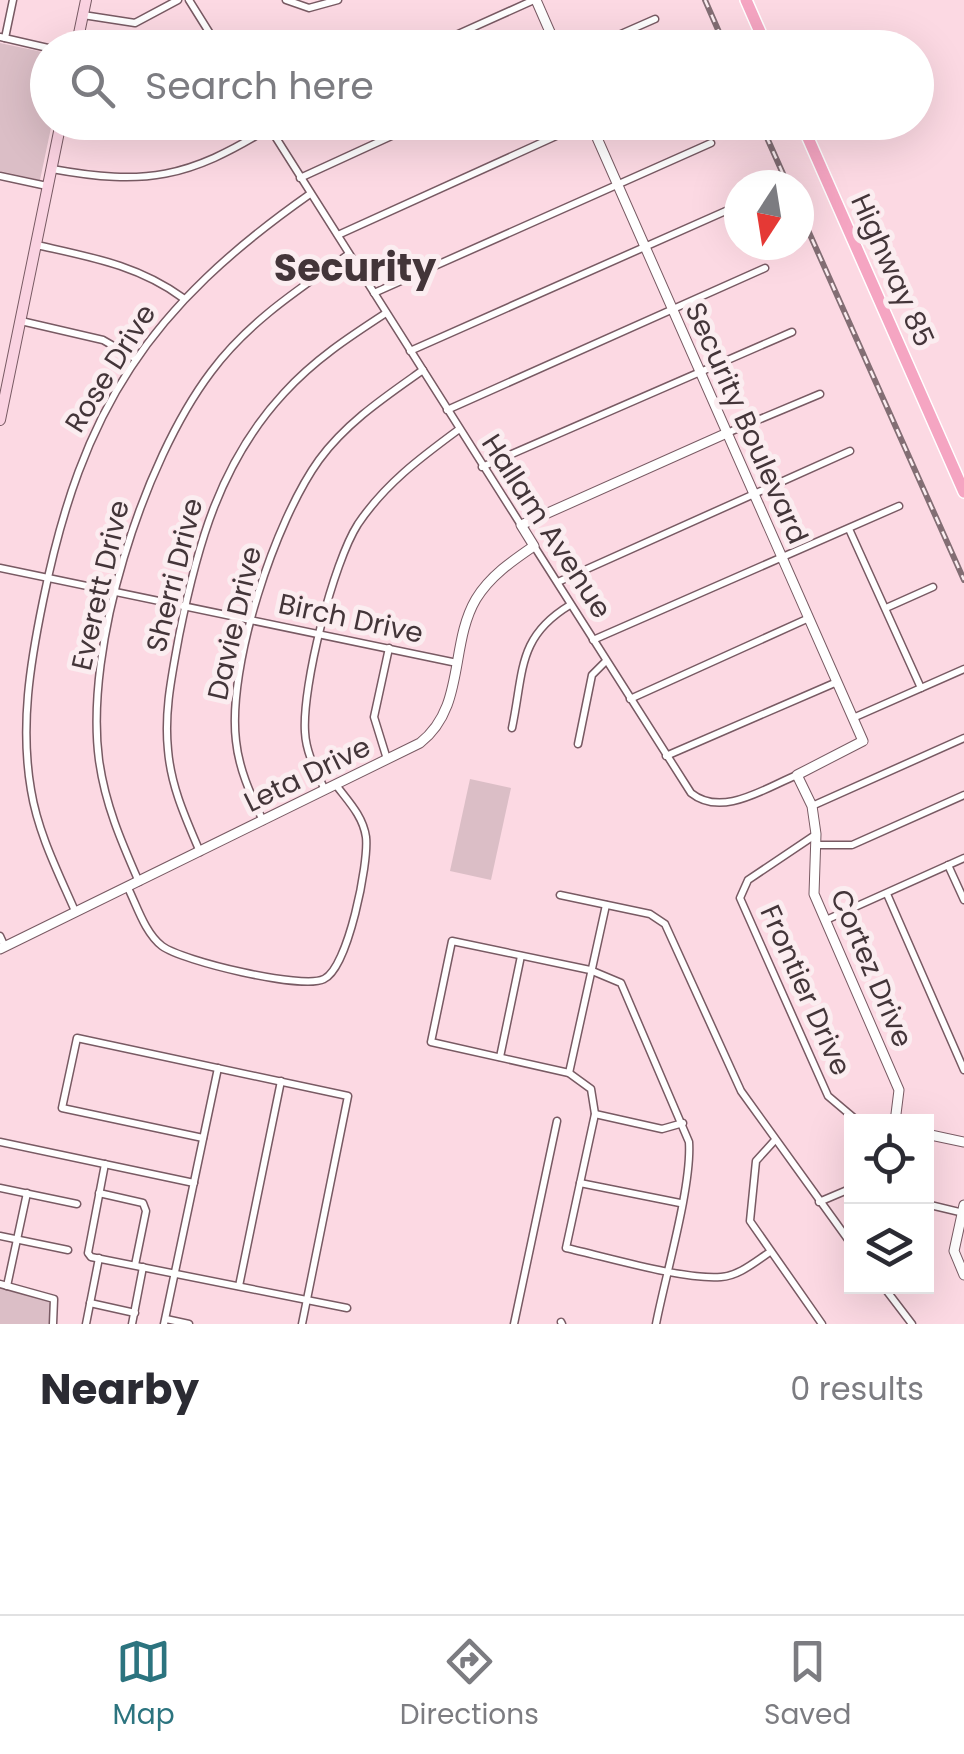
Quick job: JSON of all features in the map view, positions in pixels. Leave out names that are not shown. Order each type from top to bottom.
[{"type":"main road","points":[[80,30],[86,0]]},
{"type":"main road","points":[[746,0],[760,30]]},
{"type":"main road","points":[[0,420],[58,140]]},
{"type":"main road","name":"Highway 85","points":[[808,140],[964,492]]},
{"type":"street","points":[[13,0],[2,38],[30,44]]},
{"type":"street","points":[[83,15],[134,23],[178,0]]},
{"type":"street","points":[[189,0],[208,30]]},
{"type":"street","points":[[286,0],[309,8],[338,0]]},
{"type":"street","points":[[468,30],[535,0],[549,30]]},
{"type":"street","points":[[630,30],[655,19]]},
{"type":"street","points":[[52,169],[108,179],[159,178],[222,157],[246,140]]},
{"type":"street","name":"Hallam Avenue","points":[[277,140],[691,793],[711,804],[726,804],[863,741]]},
{"type":"street","points":[[300,178],[383,140]]},
{"type":"street","points":[[338,234],[548,140]]},
{"type":"street","name":"Security Boulevard","points":[[596,140],[863,741]]},
{"type":"street","points":[[374,293],[710,143]]},
{"type":"street","points":[[0,176],[49,186]]},
{"type":"street","name":"Rose Drive","points":[[76,914],[42,836],[26,748],[31,660],[48,578],[85,448],[136,360],[182,298],[226,256],[310,194]]},
{"type":"street","points":[[410,350],[724,212]]},
{"type":"street","points":[[37,245],[122,264],[159,280],[182,298]]},
{"type":"street","name":"Everett Drive","points":[[139,882],[106,802],[98,758],[98,690],[132,526],[152,473],[211,372],[271,309],[349,254]]},
{"type":"street","points":[[447,410],[765,268]]},
{"type":"street","name":"Sherri Drive","points":[[200,852],[181,809],[168,752],[168,697],[200,541],[217,493],[252,433],[320,357],[386,313]]},
{"type":"street","points":[[21,322],[103,340],[136,360]]},
{"type":"street","points":[[482,467],[792,332]]},
{"type":"street","name":"Davie Drive","points":[[263,820],[243,775],[236,740],[237,695],[266,561],[320,458],[364,412],[423,370]]},
{"type":"street","points":[[521,524],[820,394]]},
{"type":"street","points":[[128,888],[152,936],[182,956],[302,983],[326,978],[336,971],[346,952],[366,846],[356,812],[330,787],[310,758],[305,730],[321,635],[337,569],[356,527],[406,467],[458,430]]},
{"type":"street","points":[[558,582],[850,452]]},
{"type":"street","points":[[593,640],[899,506]]},
{"type":"street","points":[[849,529],[921,688]]},
{"type":"street","name":"Leta Drive","points":[[2,948],[420,742],[440,724],[477,598],[498,574],[534,546]]},
{"type":"street","name":"Birch Drive","points":[[0,568],[457,663]]},
{"type":"street","points":[[886,608],[933,587]]},
{"type":"street","points":[[512,728],[530,642],[543,622],[570,606]]},
{"type":"street","points":[[630,699],[809,618]]},
{"type":"street","points":[[387,760],[374,730],[374,717],[389,648]]},
{"type":"street","points":[[578,744],[592,675],[606,662]]},
{"type":"street","points":[[853,718],[964,669]]},
{"type":"street","points":[[666,756],[837,682]]},
{"type":"street","points":[[812,806],[964,738]]},
{"type":"street","name":"Cortez Drive","points":[[797,774],[812,806],[816,839],[812,880],[899,1090],[896,1114]]},
{"type":"street","points":[[816,839],[852,845],[964,795]]},
{"type":"street","name":"Frontier Drive","points":[[816,839],[748,880],[740,898],[828,1096],[849,1114]]},
{"type":"street","points":[[826,920],[964,858]]},
{"type":"street","points":[[948,865],[964,900]]},
{"type":"street","points":[[887,894],[964,1070]]},
{"type":"street","points":[[560,895],[650,914],[672,932],[742,1091],[844,1235]]},
{"type":"street","points":[[569,1073],[606,905]]},
{"type":"street","points":[[0,936],[2,948]]},
{"type":"street","points":[[656,1324],[667,1269],[680,1203],[690,1156],[683,1123],[621,983],[590,970],[452,941],[431,1042],[569,1073],[591,1089],[595,1114],[566,1248],[667,1269],[720,1278],[733,1275],[770,1252]]},
{"type":"street","points":[[500,1057],[521,956]]},
{"type":"street","points":[[203,1138],[62,1108],[77,1038],[348,1096],[302,1324]]},
{"type":"street","points":[[189,1324],[165,1322],[218,1068]]},
{"type":"street","points":[[239,1286],[281,1082]]},
{"type":"street","points":[[595,1114],[662,1129],[683,1123]]},
{"type":"street","points":[[514,1324],[557,1121]]},
{"type":"street","points":[[934,1136],[964,1142]]},
{"type":"street","points":[[774,1140],[756,1161],[748,1212],[770,1252],[822,1324]]},
{"type":"street","points":[[0,1142],[194,1183]]},
{"type":"street","points":[[105,1164],[88,1253],[348,1308]]},
{"type":"street","points":[[580,1182],[680,1203]]},
{"type":"street","points":[[0,1188],[77,1204]]},
{"type":"street","points":[[818,1202],[844,1191]]},
{"type":"street","points":[[27,1193],[3,1285],[54,1299],[53,1324]]},
{"type":"street","points":[[99,1194],[142,1203],[146,1211],[132,1324]]},
{"type":"street","points":[[934,1205],[964,1210],[954,1251],[964,1275]]},
{"type":"street","points":[[0,1236],[68,1250]]},
{"type":"street","points":[[86,1324],[99,1258]]},
{"type":"street","points":[[890,1294],[912,1324]]},
{"type":"street","points":[[90,1303],[135,1313]]},
{"type":"shaded area","points":[[0,43],[30,49],[30,140],[48,140],[40,180],[0,171]]},
{"type":"shaded area","points":[[470,779],[511,788],[491,880],[450,871]]},
{"type":"shaded area","points":[[0,1289],[52,1301],[50,1324],[0,1324]]},
{"type":"railway","points":[[705,0],[718,30]]},
{"type":"railway","points":[[768,140],[781,170]]},
{"type":"railway","points":[[814,244],[964,580]]},
{"type":"district","name":"Security","points":[[355,268]]}]
